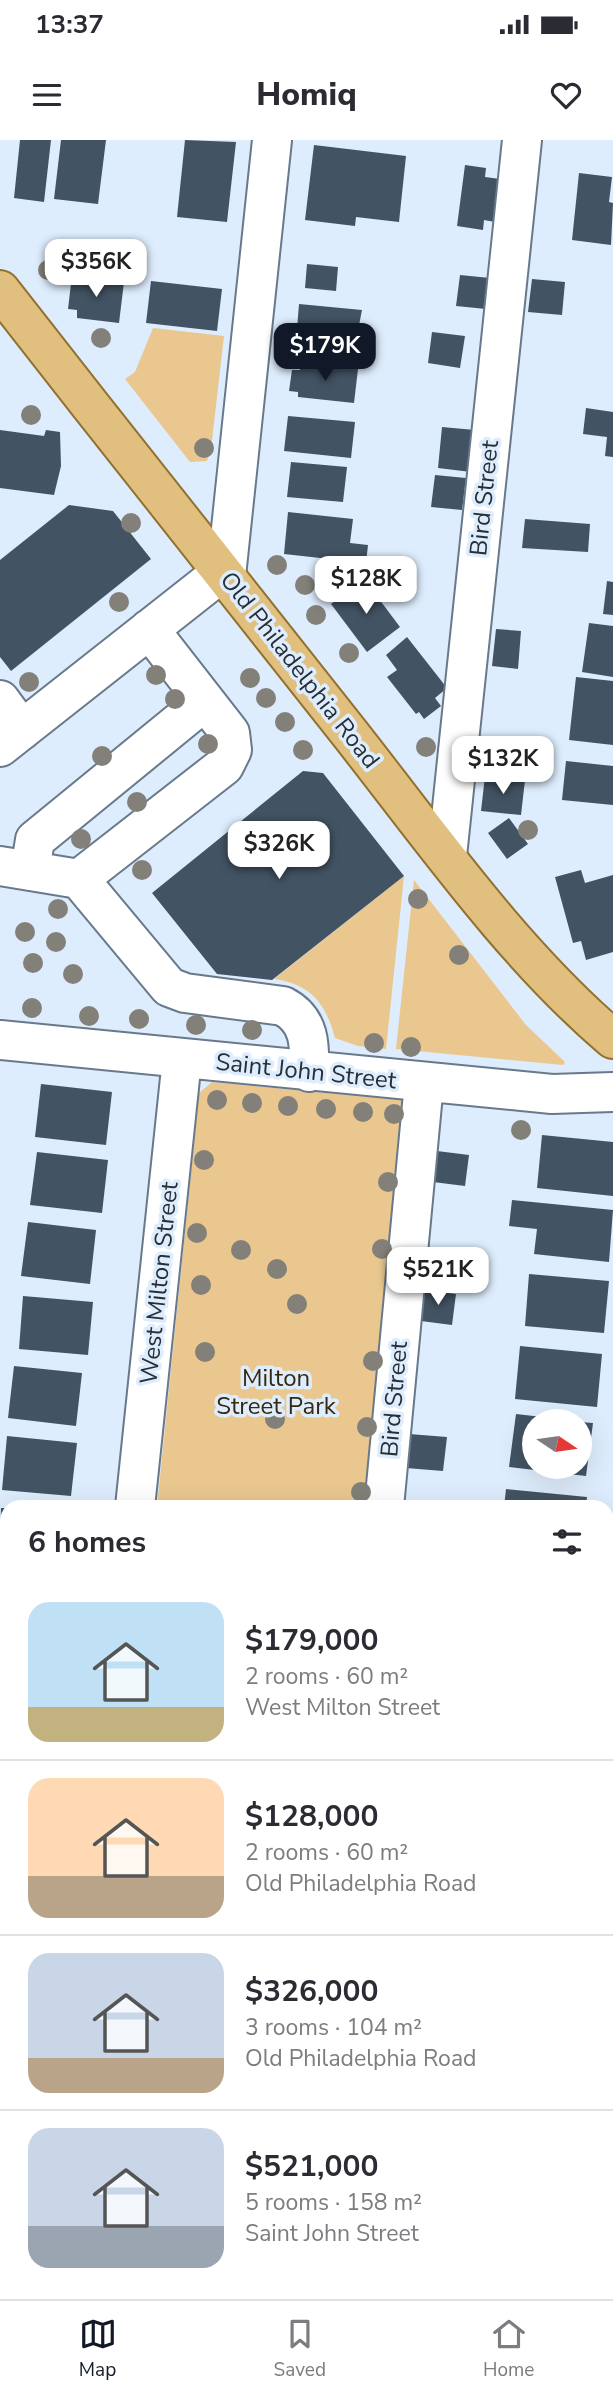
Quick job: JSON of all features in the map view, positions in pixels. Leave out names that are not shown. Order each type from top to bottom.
[{"type":"main road","name":"Old Philadelphia Road","points":[[0,290],[447,856],[536,963],[578,1009],[613,1040]]},
{"type":"street","points":[[7,726],[224,574],[272,140]]},
{"type":"street","name":"Bird Street","points":[[447,856],[522,140]]},
{"type":"street","points":[[79,878],[224,766],[233,741],[149,629]]},
{"type":"street","points":[[205,701],[35,840],[15,869],[79,878],[163,981],[176,990],[283,1006],[293,1011],[309,1037],[309,1072]]},
{"type":"street","name":"Saint John Street","points":[[0,1040],[552,1094],[613,1092]]},
{"type":"street","name":"West Milton Street","points":[[136,1500],[182,1059]]},
{"type":"street","name":"Bird Street","points":[[385,1500],[424,1083]]},
{"type":"green space","points":[[153,328],[224,336],[211,449],[207,461],[190,462],[125,379],[135,372]]},
{"type":"green space","points":[[404,876],[386,1049],[358,1046],[335,1038],[327,1015],[315,997],[297,985],[274,979]]},
{"type":"green space","points":[[414,880],[526,1025],[565,1062],[563,1065],[396,1049]]},
{"type":"green space","name":"Milton Street Park","points":[[212,1082],[412,1101],[374,1500],[158,1500],[199,1093]]},
{"type":"building","points":[[20,140],[51,140],[44,202],[14,198]]},
{"type":"building","points":[[61,140],[106,140],[98,204],[54,199]]},
{"type":"building","points":[[185,140],[236,142],[227,222],[177,217]]},
{"type":"building","points":[[314,145],[406,156],[399,222],[356,217],[355,226],[305,220]]},
{"type":"building","points":[[465,165],[486,168],[485,177],[500,179],[495,222],[484,220],[483,230],[457,226]]},
{"type":"building","points":[[579,173],[612,177],[609,202],[613,203],[611,245],[572,240]]},
{"type":"building","points":[[307,264],[338,267],[336,291],[305,288]]},
{"type":"building","points":[[72,275],[124,282],[119,323],[77,318],[77,310],[68,309]]},
{"type":"building","points":[[460,275],[490,278],[486,309],[456,306]]},
{"type":"building","points":[[532,279],[565,282],[562,315],[528,312]]},
{"type":"building","points":[[151,281],[222,289],[217,331],[146,323]]},
{"type":"building","points":[[299,304],[362,310],[353,356],[304,351],[306,330],[297,329]]},
{"type":"building","points":[[432,332],[465,336],[460,368],[428,363]]},
{"type":"building","points":[[301,363],[358,369],[354,403],[298,397],[298,392],[289,391],[292,370],[300,370]]},
{"type":"building","points":[[586,408],[613,412],[613,457],[605,456],[607,437],[583,434]]},
{"type":"building","points":[[288,416],[355,422],[351,458],[284,451]]},
{"type":"building","points":[[442,427],[475,430],[471,472],[438,468]]},
{"type":"building","points":[[0,430],[44,436],[46,430],[60,432],[61,466],[54,495],[0,488]]},
{"type":"building","points":[[291,462],[347,467],[343,502],[287,497]]},
{"type":"building","points":[[435,475],[466,478],[462,510],[431,507]]},
{"type":"building","points":[[69,505],[113,511],[151,559],[11,671],[0,657],[0,560]]},
{"type":"building","points":[[288,512],[353,519],[350,543],[368,545],[366,563],[284,554]]},
{"type":"building","points":[[525,519],[590,524],[588,552],[522,548]]},
{"type":"building","points":[[364,579],[400,627],[367,652],[331,604]]},
{"type":"building","points":[[607,581],[613,582],[613,615],[603,614]]},
{"type":"building","points":[[589,623],[613,626],[613,677],[582,672]]},
{"type":"building","points":[[496,629],[521,631],[518,669],[492,666]]},
{"type":"building","points":[[407,637],[447,688],[435,698],[441,706],[424,719],[419,712],[416,714],[387,677],[397,670],[386,655]]},
{"type":"building","points":[[576,677],[613,681],[613,745],[569,740]]},
{"type":"building","points":[[566,761],[613,766],[613,805],[562,800]]},
{"type":"building","points":[[303,771],[323,773],[404,876],[272,980],[217,974],[152,893]]},
{"type":"building","points":[[485,776],[525,780],[521,815],[481,811]]},
{"type":"building","points":[[509,818],[528,844],[507,859],[488,833]]},
{"type":"building","points":[[581,870],[585,883],[613,875],[613,952],[586,960],[581,941],[573,943],[555,877]]},
{"type":"building","points":[[41,1084],[112,1092],[106,1145],[35,1137]]},
{"type":"building","points":[[542,1135],[613,1142],[613,1196],[537,1188]]},
{"type":"building","points":[[437,1151],[469,1155],[465,1186],[433,1182]]},
{"type":"building","points":[[37,1152],[108,1160],[102,1213],[30,1205]]},
{"type":"building","points":[[512,1200],[613,1210],[609,1262],[534,1254],[537,1229],[509,1226]]},
{"type":"building","points":[[28,1222],[96,1230],[90,1284],[21,1276]]},
{"type":"building","points":[[433,1258],[464,1261],[461,1292],[430,1289]]},
{"type":"building","points":[[529,1274],[609,1281],[604,1333],[525,1326]]},
{"type":"building","points":[[424,1290],[456,1294],[452,1325],[421,1321]]},
{"type":"building","points":[[23,1296],[93,1302],[88,1355],[19,1349]]},
{"type":"building","points":[[520,1346],[602,1354],[597,1407],[515,1399]]},
{"type":"building","points":[[14,1366],[82,1373],[76,1426],[8,1418]]},
{"type":"building","points":[[516,1414],[522,1415],[522,1469],[509,1467]]},
{"type":"building","points":[[409,1434],[447,1437],[443,1471],[406,1468]]},
{"type":"building","points":[[7,1436],[77,1443],[71,1496],[2,1490]]},
{"type":"building","points":[[506,1489],[587,1497],[587,1500],[505,1500]]}]
